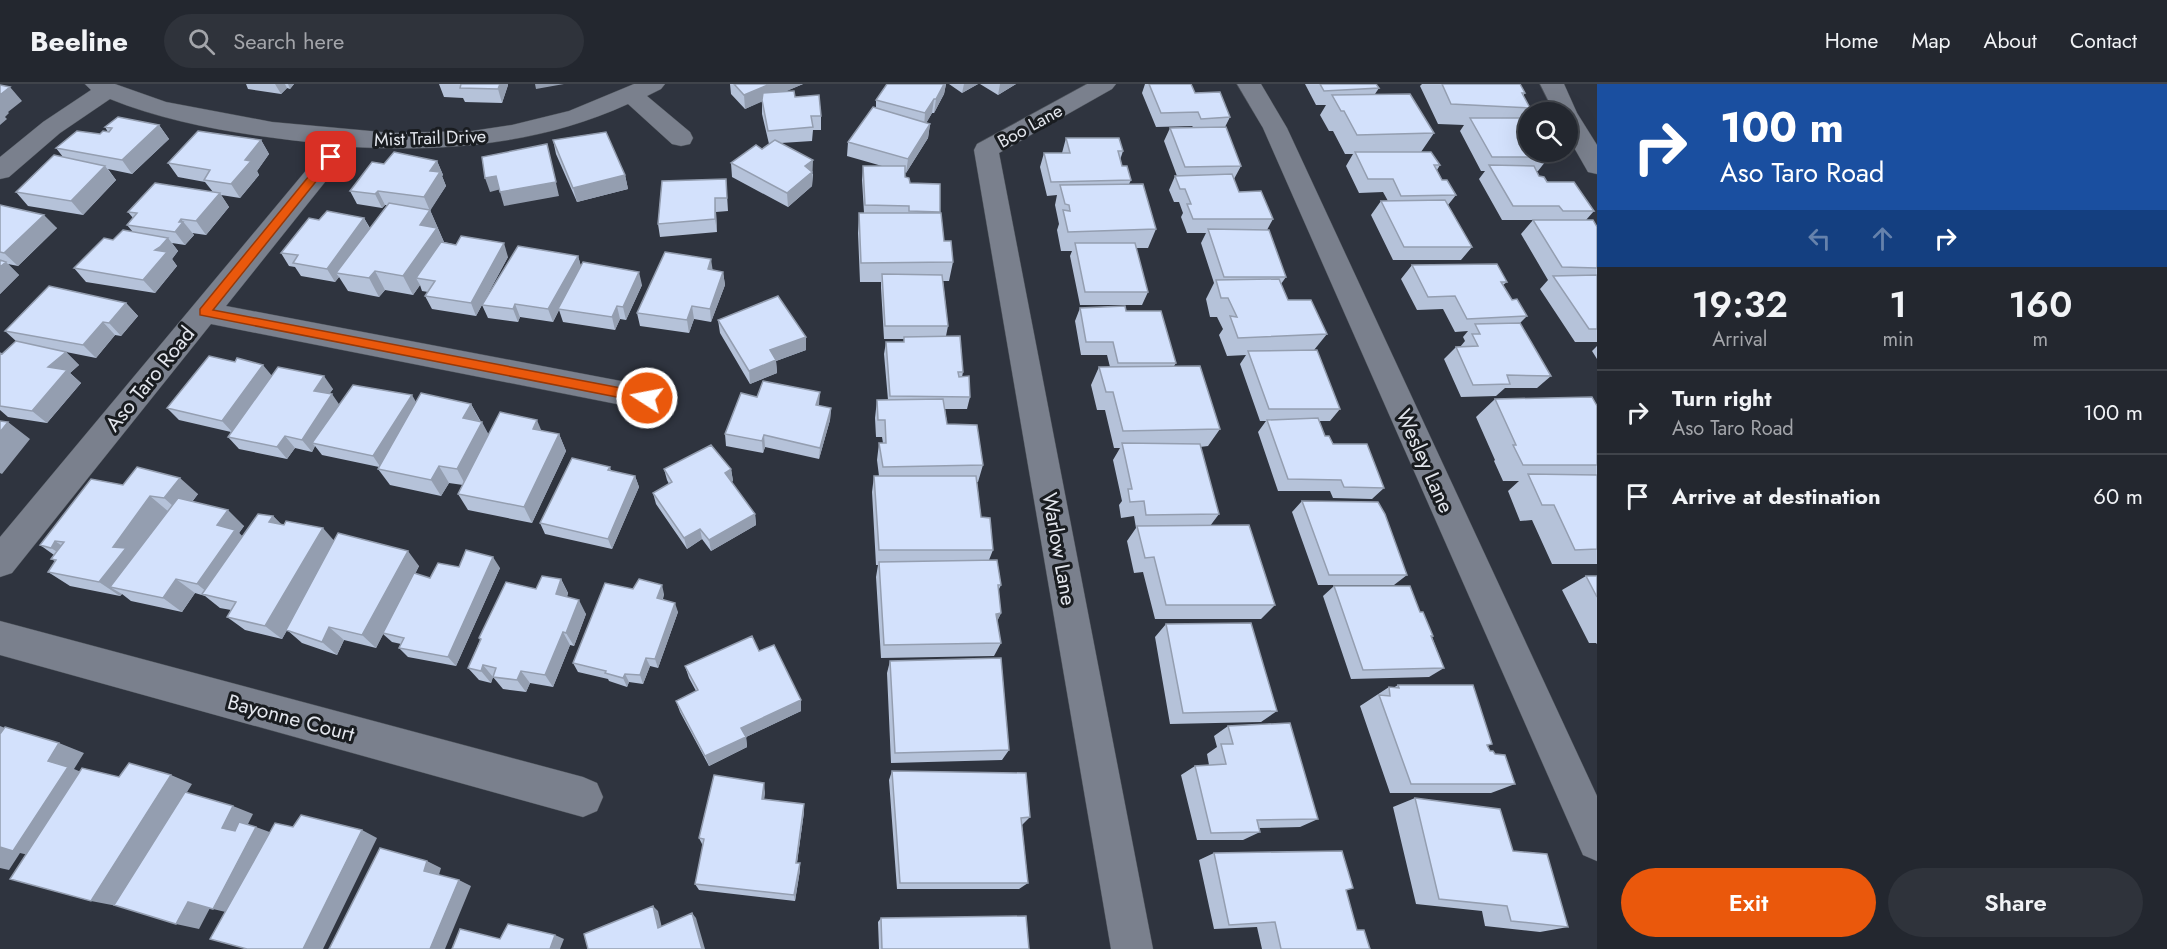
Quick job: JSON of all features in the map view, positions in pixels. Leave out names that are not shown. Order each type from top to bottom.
[{"type":"street","name":"Mist Trail Drive","points":[[102,87],[178,112],[291,134],[345,140],[421,142],[469,140],[513,133],[581,114],[653,84]]},
{"type":"street","name":"Boo Lane","points":[[987,150],[1104,84]]},
{"type":"street","name":"Wesley Lane","points":[[1250,84],[1275,128],[1597,841]]},
{"type":"street","points":[[1552,84],[1561,102]]},
{"type":"street","points":[[0,171],[39,135],[102,87]]},
{"type":"street","points":[[631,94],[681,138]]},
{"type":"street","points":[[1578,134],[1597,166]]},
{"type":"street","name":"Aso Taro Road","points":[[0,562],[345,140]]},
{"type":"street","name":"Warlow Lane","points":[[987,150],[1131,949]]},
{"type":"street","points":[[204,312],[647,398]]},
{"type":"street","name":"Bayonne Court","points":[[0,638],[583,797]]},
{"type":"building","points":[[461,84],[500,84],[498,89],[460,88]]},
{"type":"building","points":[[734,84],[770,84],[744,95]]},
{"type":"building","points":[[887,84],[944,84],[925,113],[876,100]]},
{"type":"building","points":[[1149,84],[1191,84],[1195,93],[1220,92],[1230,117],[1201,119],[1198,112],[1161,113]]},
{"type":"building","points":[[1320,84],[1376,84],[1379,88],[1324,91]]},
{"type":"building","points":[[1442,84],[1520,84],[1527,102],[1518,102],[1518,107],[1451,104]]},
{"type":"building","points":[[0,85],[10,87],[0,95]]},
{"type":"building","points":[[794,91],[795,97],[819,95],[821,116],[811,116],[813,127],[768,131],[762,100],[763,93]]},
{"type":"building","points":[[1410,94],[1434,133],[1357,135],[1332,95]]},
{"type":"building","points":[[873,107],[930,124],[908,159],[848,142]]},
{"type":"building","points":[[118,117],[159,125],[122,160],[56,148],[77,131],[100,134],[103,131],[109,132],[112,128],[105,127]]},
{"type":"building","points":[[1470,118],[1518,118],[1518,157],[1492,157]]},
{"type":"building","points":[[1226,127],[1241,166],[1185,167],[1170,128]]},
{"type":"building","points":[[198,131],[261,140],[245,160],[251,161],[231,184],[204,180],[210,170],[168,163]]},
{"type":"building","points":[[606,132],[625,175],[573,188],[553,140]]},
{"type":"building","points":[[1066,138],[1119,138],[1123,151],[1118,151],[1122,166],[1127,166],[1131,180],[1051,182],[1044,153],[1070,153]]},
{"type":"building","points":[[775,140],[813,160],[805,166],[812,172],[787,193],[731,163],[756,145],[762,149]]},
{"type":"building","points":[[547,144],[556,182],[500,192],[496,176],[485,178],[482,157]]},
{"type":"building","points":[[394,152],[437,161],[430,171],[440,172],[424,197],[378,191],[375,194],[350,191],[372,162],[384,164]]},
{"type":"building","points":[[1355,152],[1431,152],[1440,165],[1434,165],[1442,180],[1447,180],[1456,195],[1401,196],[1393,179],[1368,179]]},
{"type":"building","points":[[54,155],[105,166],[71,201],[16,192]]},
{"type":"building","points":[[1489,165],[1534,166],[1539,176],[1544,177],[1547,182],[1574,182],[1594,211],[1563,211],[1559,206],[1513,206]]},
{"type":"building","points":[[863,166],[905,166],[905,177],[909,178],[910,183],[940,184],[940,212],[909,211],[909,206],[865,205]]},
{"type":"building","points":[[1232,174],[1239,192],[1261,191],[1273,219],[1193,219],[1187,204],[1191,204],[1185,189],[1180,189],[1175,176]]},
{"type":"building","points":[[726,179],[727,198],[715,198],[715,219],[658,224],[662,181]]},
{"type":"building","points":[[155,183],[220,193],[196,221],[181,219],[179,222],[183,222],[175,232],[127,225],[137,213],[128,212]]},
{"type":"building","points":[[1143,184],[1156,229],[1068,232],[1063,210],[1070,211],[1069,205],[1065,204],[1060,185]]},
{"type":"building","points":[[1445,200],[1472,247],[1404,247],[1381,201]]},
{"type":"building","points":[[389,203],[430,210],[420,225],[437,228],[403,276],[375,271],[369,278],[336,273]]},
{"type":"building","points":[[0,205],[44,215],[4,253],[0,252]]},
{"type":"building","points":[[327,211],[364,218],[327,269],[293,263],[298,255],[281,253],[309,218],[319,220]]},
{"type":"building","points":[[859,213],[941,213],[944,241],[951,241],[953,262],[861,263]]},
{"type":"building","points":[[1533,220],[1593,220],[1597,227],[1597,268],[1562,267]]},
{"type":"building","points":[[1208,229],[1269,230],[1286,277],[1224,277]]},
{"type":"building","points":[[123,230],[168,238],[155,250],[167,252],[143,280],[74,268],[104,238],[113,240]]},
{"type":"building","points":[[461,236],[504,243],[471,303],[425,296],[435,281],[416,278],[441,242],[456,245]]},
{"type":"building","points":[[1075,243],[1135,243],[1148,292],[1085,292]]},
{"type":"building","points":[[518,246],[578,256],[548,309],[515,304],[513,309],[482,305]]},
{"type":"building","points":[[665,252],[711,259],[708,269],[723,272],[710,309],[692,306],[687,320],[637,313]]},
{"type":"building","points":[[583,262],[639,272],[623,307],[617,306],[612,317],[558,309]]},
{"type":"building","points":[[1497,264],[1507,282],[1501,282],[1512,300],[1517,299],[1527,316],[1467,319],[1455,296],[1428,297],[1412,265]]},
{"type":"building","points":[[882,274],[942,275],[948,326],[885,326]]},
{"type":"building","points":[[1597,275],[1597,329],[1589,329],[1553,276]]},
{"type":"building","points":[[1279,279],[1288,300],[1311,300],[1327,334],[1238,338],[1230,316],[1237,317],[1228,298],[1221,298],[1216,280]]},
{"type":"building","points":[[49,286],[126,303],[109,323],[103,322],[83,345],[5,331]]},
{"type":"building","points":[[778,296],[806,337],[770,350],[776,360],[749,371],[718,320]]},
{"type":"building","points":[[1125,306],[1126,311],[1161,311],[1176,363],[1118,363],[1113,342],[1086,342],[1080,308]]},
{"type":"building","points":[[1520,323],[1551,376],[1507,375],[1510,384],[1473,385],[1456,347],[1478,346],[1472,334],[1480,334],[1475,324]]},
{"type":"building","points":[[960,336],[963,372],[958,372],[959,377],[969,376],[970,397],[890,396],[886,342],[904,342],[904,337]]},
{"type":"building","points":[[16,341],[66,352],[48,367],[67,370],[32,411],[0,406],[0,353],[2,354]]},
{"type":"building","points":[[1317,350],[1340,409],[1269,409],[1248,351]]},
{"type":"building","points":[[209,356],[235,362],[237,358],[263,365],[222,421],[167,408]]},
{"type":"building","points":[[1200,366],[1220,429],[1123,431],[1113,392],[1106,392],[1099,367]]},
{"type":"building","points":[[278,367],[324,376],[314,391],[332,394],[302,440],[285,436],[277,447],[228,437]]},
{"type":"building","points":[[763,381],[820,392],[816,405],[831,408],[820,448],[764,435],[762,441],[725,434],[741,393],[757,397]]},
{"type":"building","points":[[353,385],[412,395],[373,456],[312,443]]},
{"type":"building","points":[[421,393],[471,404],[463,418],[482,422],[457,469],[439,466],[431,480],[378,469]]},
{"type":"building","points":[[1592,397],[1597,406],[1597,465],[1523,465],[1495,399]]},
{"type":"building","points":[[943,399],[947,424],[977,425],[983,465],[883,467],[879,443],[886,443],[885,420],[878,420],[877,400]]},
{"type":"building","points":[[500,412],[537,420],[533,429],[559,434],[524,507],[458,494]]},
{"type":"building","points":[[1318,418],[1325,436],[1329,436],[1333,444],[1367,444],[1384,488],[1344,487],[1341,480],[1288,479],[1267,420]]},
{"type":"building","points":[[0,421],[8,422],[0,432]]},
{"type":"building","points":[[1122,443],[1200,444],[1219,514],[1146,515],[1144,501],[1130,502],[1128,489],[1132,489]]},
{"type":"building","points":[[711,445],[731,469],[725,473],[755,514],[709,540],[700,529],[684,538],[653,493],[672,482],[664,469]]},
{"type":"building","points":[[572,458],[635,476],[608,539],[540,523]]},
{"type":"building","points":[[137,467],[180,478],[164,498],[150,496],[113,547],[126,548],[99,582],[48,572],[56,560],[51,559],[64,542],[55,541],[51,548],[40,545],[91,479],[123,485]]},
{"type":"building","points":[[1528,474],[1597,475],[1597,549],[1575,550],[1554,505],[1542,505]]},
{"type":"building","points":[[874,476],[976,476],[981,517],[990,518],[993,550],[879,550]]},
{"type":"building","points":[[178,498],[228,510],[217,525],[235,530],[197,584],[176,579],[163,598],[110,587]]},
{"type":"building","points":[[1302,501],[1378,502],[1385,514],[1407,575],[1329,575]]},
{"type":"building","points":[[258,514],[273,516],[269,522],[284,525],[286,521],[323,528],[265,626],[227,617],[236,602],[202,594]]},
{"type":"building","points":[[1249,525],[1275,605],[1166,605],[1154,557],[1145,558],[1137,526]]},
{"type":"building","points":[[338,533],[408,551],[362,635],[329,627],[322,642],[286,630]]},
{"type":"building","points":[[466,550],[493,557],[448,657],[399,648],[404,638],[383,633],[414,573],[430,578],[438,563],[459,567]]},
{"type":"building","points":[[997,560],[1001,585],[998,585],[1001,613],[996,614],[1001,643],[884,645],[879,562]]},
{"type":"building","points":[[542,576],[561,579],[556,594],[579,600],[545,675],[521,671],[517,680],[493,677],[496,668],[483,665],[481,671],[468,668],[481,639],[479,638],[506,582],[536,589]]},
{"type":"building","points":[[1586,576],[1597,576],[1597,597]]},
{"type":"building","points":[[639,579],[662,585],[657,598],[675,603],[655,659],[646,658],[640,675],[625,674],[623,678],[605,673],[606,671],[573,663],[605,583],[633,589]]},
{"type":"building","points":[[1334,586],[1410,586],[1433,636],[1431,636],[1444,668],[1363,670]]},
{"type":"building","points":[[1251,623],[1277,711],[1183,713],[1166,624]]},
{"type":"building","points":[[752,636],[759,651],[774,645],[801,700],[741,728],[746,737],[705,756],[676,701],[698,690],[685,666]]},
{"type":"building","points":[[1001,658],[1009,750],[895,753],[890,661]]},
{"type":"building","points":[[1398,685],[1473,685],[1492,744],[1487,745],[1495,754],[1505,755],[1515,784],[1411,784],[1379,695],[1390,696],[1389,687],[1399,688]]},
{"type":"building","points":[[1290,723],[1318,819],[1257,820],[1260,832],[1211,833],[1195,766],[1226,764],[1221,744],[1233,744],[1228,726]]},
{"type":"building","points":[[5,727],[59,743],[48,761],[68,767],[13,851],[0,847],[0,734]]},
{"type":"building","points":[[129,763],[171,775],[91,901],[10,879],[82,768],[119,777]]},
{"type":"building","points":[[892,771],[1026,773],[1030,817],[1021,818],[1028,883],[900,883]]},
{"type":"building","points":[[714,775],[764,783],[762,799],[804,804],[796,863],[800,863],[794,895],[695,884],[704,839],[699,838]]},
{"type":"building","points":[[185,792],[233,806],[222,828],[235,831],[239,822],[256,827],[213,909],[188,902],[176,924],[114,905]]},
{"type":"building","points":[[1415,798],[1500,809],[1513,851],[1547,854],[1568,927],[1511,921],[1507,906],[1439,899]]},
{"type":"building","points":[[301,815],[362,830],[303,949],[247,949],[210,939],[275,823],[293,827]]},
{"type":"building","points":[[380,848],[427,861],[424,871],[459,880],[430,949],[329,949]]},
{"type":"building","points":[[1342,851],[1353,888],[1346,890],[1357,930],[1364,930],[1370,949],[1281,949],[1275,922],[1229,925],[1214,853]]},
{"type":"building","points":[[653,906],[658,928],[692,913],[702,949],[588,949],[584,934]]},
{"type":"building","points":[[1026,916],[1029,949],[882,949],[881,918]]},
{"type":"building","points":[[508,924],[555,935],[550,949],[452,949],[460,929],[500,939]]},
{"type":"route","points":[[331,157],[204,312],[647,398]]}]
